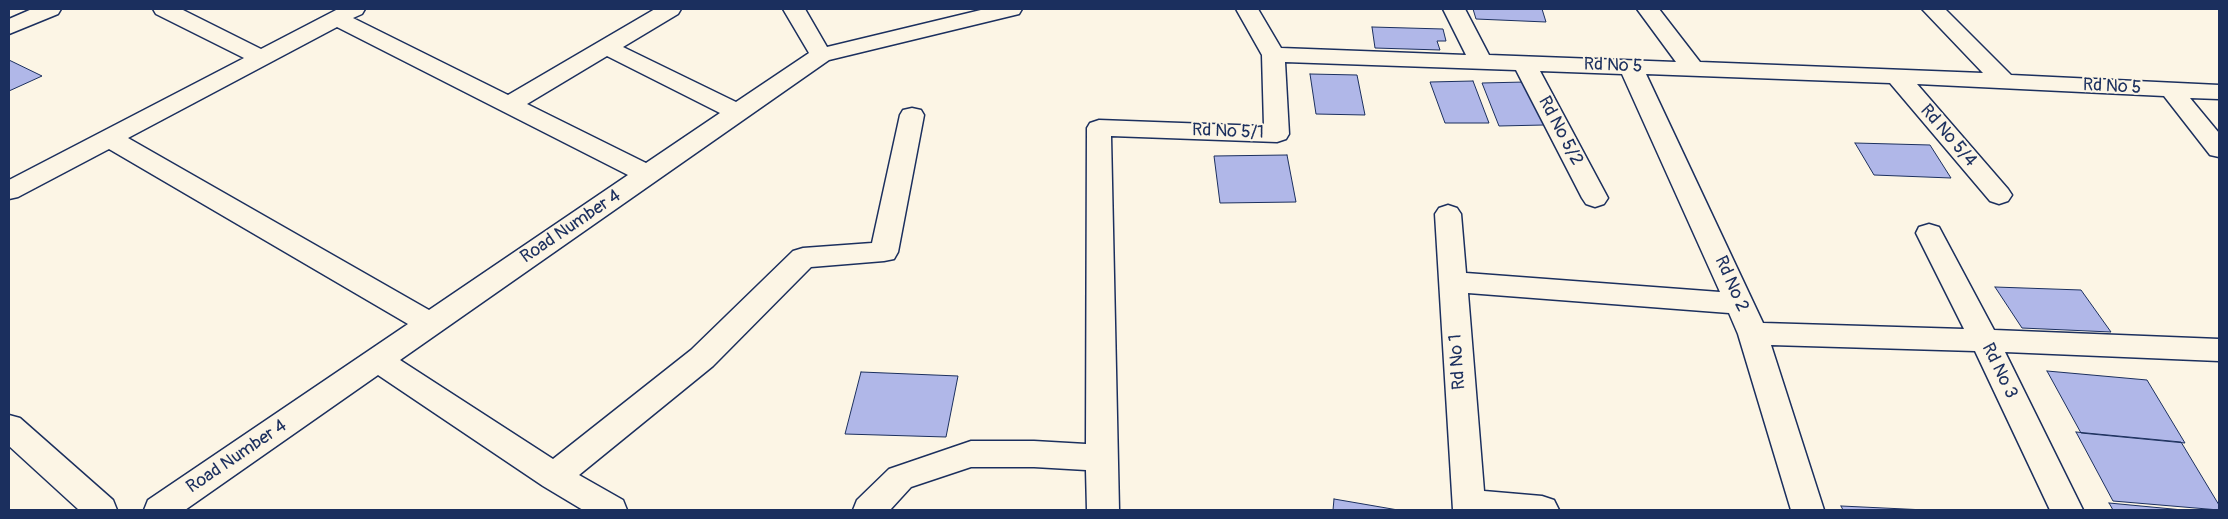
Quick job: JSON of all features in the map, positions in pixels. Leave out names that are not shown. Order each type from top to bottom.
[{"type":"street","points":[[9,27],[50,9]]},
{"type":"street","points":[[164,9],[262,58]]},
{"type":"street","points":[[509,105],[670,9]]},
{"type":"street","points":[[794,9],[822,55]]},
{"type":"street","name":"Road Number 4","points":[[160,510],[822,55],[1011,9]]},
{"type":"street","points":[[1247,9],[1273,55]]},
{"type":"street","points":[[1454,9],[1481,62]]},
{"type":"street","points":[[1648,9],[1692,68]]},
{"type":"street","points":[[1933,9],[2005,82]]},
{"type":"street","points":[[9,191],[345,14],[509,105],[648,175]]},
{"type":"street","points":[[606,47],[738,113]]},
{"type":"street","name":"Rd No 5","points":[[1273,55],[1897,76],[2219,92]]},
{"type":"street","name":"Rd No 5/1","points":[[1103,458],[1099,128],[1277,134],[1273,55]]},
{"type":"street","name":"Rd No 5/2","points":[[1524,63],[1595,198]]},
{"type":"street","name":"Rd No 2","points":[[1631,67],[1753,334],[1807,510]]},
{"type":"street","name":"Rd No 5/4","points":[[1897,76],[1999,195]]},
{"type":"street","points":[[2171,90],[2219,149]]},
{"type":"street","points":[[554,477],[702,358],[803,258],[884,252],[912,115]]},
{"type":"street","points":[[108,138],[430,324]]},
{"type":"street","name":"Rd No 1","points":[[1448,214],[1469,507]]},
{"type":"street","name":"Rd No 3","points":[[1929,233],[1984,340],[2066,510]]},
{"type":"street","points":[[1452,282],[1740,304]]},
{"type":"street","points":[[1753,334],[1984,340],[2219,350]]},
{"type":"street","points":[[378,360],[554,477],[611,510]]},
{"type":"street","points":[[9,427],[101,510]]},
{"type":"street","points":[[869,510],[900,478],[971,454],[1034,454],[1103,458],[1103,510]]},
{"type":"street","points":[[1469,507],[1542,510]]},
{"type":"building","points":[[1473,9],[1542,9],[1546,22],[1476,19]]},
{"type":"building","points":[[1372,27],[1443,29],[1446,41],[1437,41],[1440,50],[1375,48]]},
{"type":"building","points":[[9,60],[42,76],[9,91]]},
{"type":"building","points":[[1310,74],[1357,75],[1365,115],[1316,114]]},
{"type":"building","points":[[1473,81],[1489,123],[1445,123],[1430,82]]},
{"type":"building","points":[[1525,82],[1544,125],[1499,126],[1482,83]]},
{"type":"building","points":[[1855,143],[1930,145],[1951,178],[1874,175]]},
{"type":"building","points":[[1287,155],[1296,202],[1220,203],[1214,156]]},
{"type":"building","points":[[1995,287],[2081,290],[2111,332],[2022,328]]},
{"type":"building","points":[[2047,371],[2147,380],[2185,443],[2081,433]]},
{"type":"building","points":[[861,372],[958,376],[946,437],[845,434]]},
{"type":"building","points":[[2076,432],[2181,442],[2219,505],[2219,510],[2113,501]]},
{"type":"building","points":[[1334,499],[1398,510],[1333,510]]},
{"type":"building","points":[[2109,503],[2183,510],[2113,510]]},
{"type":"building","points":[[1841,506],[1926,510],[1843,510]]}]
